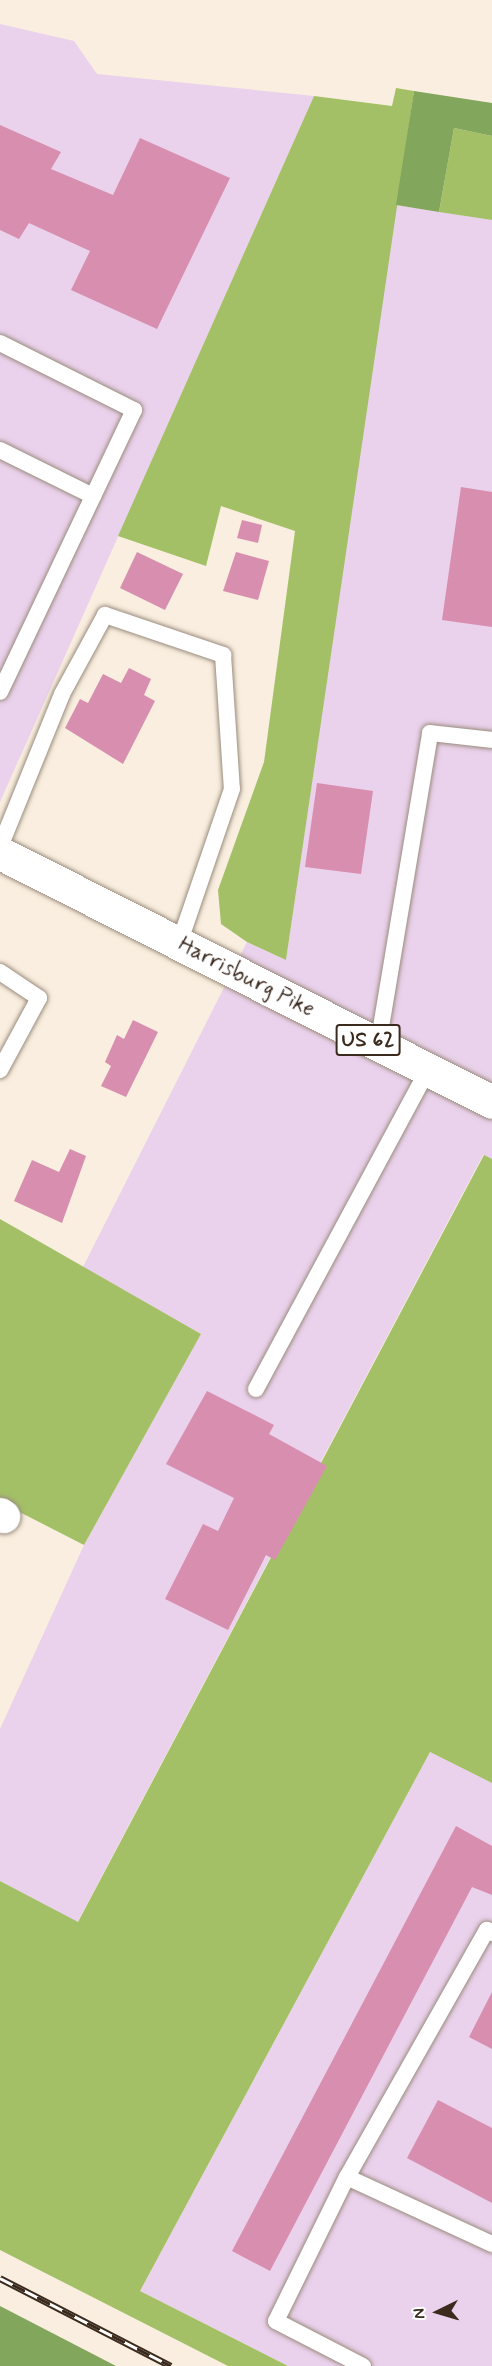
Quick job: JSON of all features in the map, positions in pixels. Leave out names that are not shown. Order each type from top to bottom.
[{"type":"main road","name":"Harrisburg Pike","points":[[0,853],[492,1102]]},
{"type":"lane","points":[[0,343],[134,410],[0,692]]},
{"type":"lane","points":[[0,450],[93,496]]},
{"type":"lane","points":[[0,847],[62,694],[105,615],[223,655],[232,789],[179,944]]},
{"type":"lane","points":[[378,1045],[430,733],[492,740]]},
{"type":"lane","points":[[0,972],[39,998],[0,1070]]},
{"type":"lane","points":[[256,1389],[428,1070]]},
{"type":"lane","points":[[363,2366],[276,2321],[347,2177],[487,1930],[492,1933]]},
{"type":"lane","points":[[347,2177],[492,2244]]},
{"type":"shaded area","points":[[0,24],[74,41],[97,74],[314,96],[0,802]]},
{"type":"shaded area","points":[[396,205],[492,220],[492,1159],[483,1155],[77,1923],[0,1881],[0,1729],[84,1545],[201,1334],[83,1267],[247,942],[286,960]]},
{"type":"shaded area","points":[[430,1752],[492,1783],[492,2366],[288,2366],[140,2291]]},
{"type":"green space","points":[[396,88],[414,91],[286,960],[247,942],[221,924],[218,890],[264,762],[295,531],[221,506],[206,566],[118,536],[314,96],[392,106]]},
{"type":"green space","points":[[414,91],[492,103],[492,136],[454,128],[439,212],[396,205]]},
{"type":"green space","points":[[454,128],[492,136],[492,220],[439,212]]},
{"type":"green space","points":[[484,1155],[492,1159],[492,1783],[430,1752],[140,2291],[288,2366],[228,2366],[0,2250],[0,1881],[78,1922]]},
{"type":"green space","points":[[0,1219],[201,1334],[84,1545],[0,1502]]},
{"type":"green space","points":[[0,2306],[116,2366],[0,2366]]},
{"type":"building","points":[[0,125],[61,152],[51,169],[113,195],[140,138],[230,178],[157,329],[71,290],[90,251],[29,223],[19,239],[0,230]]},
{"type":"building","points":[[461,487],[492,492],[492,627],[442,620]]},
{"type":"building","points":[[242,520],[262,525],[258,543],[237,538]]},
{"type":"building","points":[[137,552],[183,574],[165,610],[120,588]]},
{"type":"building","points":[[236,552],[269,561],[258,600],[223,591]]},
{"type":"building","points":[[129,668],[151,679],[144,695],[155,701],[123,764],[65,728],[80,699],[88,703],[103,674],[121,683]]},
{"type":"building","points":[[317,783],[373,791],[361,874],[305,867]]},
{"type":"building","points":[[133,1020],[158,1032],[126,1097],[101,1086],[111,1066],[105,1062],[117,1035],[124,1039]]},
{"type":"building","points":[[70,1149],[86,1156],[62,1223],[14,1201],[32,1160],[59,1172]]},
{"type":"building","points":[[207,1391],[274,1425],[269,1434],[327,1466],[275,1560],[266,1555],[228,1630],[165,1599],[203,1524],[218,1531],[234,1498],[166,1464]]},
{"type":"building","points":[[456,1826],[492,1846],[492,1895],[472,1887],[270,2271],[232,2251]]},
{"type":"building","points":[[492,1992],[492,2049],[469,2037]]},
{"type":"building","points":[[438,2100],[492,2128],[492,2203],[407,2158]]},
{"type":"railway","points":[[0,2278],[171,2366]]}]
